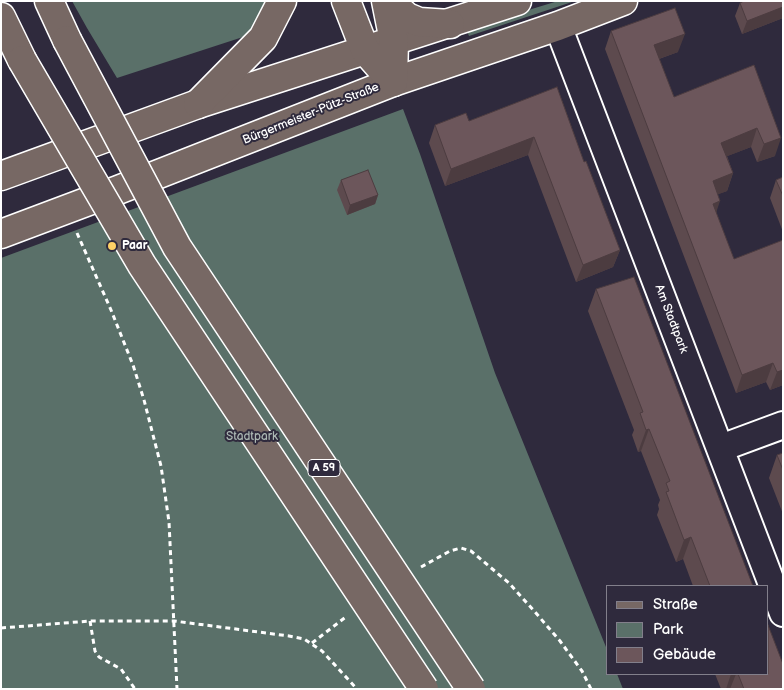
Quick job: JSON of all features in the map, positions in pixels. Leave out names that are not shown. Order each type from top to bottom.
[{"type":"main road","name":"A 59","points":[[50,1],[67,40],[178,247],[472,689]]},
{"type":"main road","points":[[198,104],[263,38],[282,1]]},
{"type":"main road","points":[[346,1],[365,50],[392,82]]},
{"type":"main road","points":[[387,1],[394,41],[392,82]]},
{"type":"main road","points":[[387,1],[406,17],[419,22],[450,24]]},
{"type":"main road","points":[[1,176],[198,104],[518,1]]},
{"type":"main road","name":"Bürgermeister-Pütz-Straße","points":[[1,234],[392,82],[558,26],[623,1]]},
{"type":"main road","points":[[1,17],[22,60],[142,265],[424,689]]},
{"type":"street","name":"Am Stadtpark","points":[[558,26],[783,613]]},
{"type":"street","points":[[721,448],[783,425]]},
{"type":"path","points":[[66,210],[111,310],[133,365],[161,466],[169,522],[177,689]]},
{"type":"path","points":[[415,571],[450,551],[461,548],[471,551],[508,583],[560,641],[582,671],[591,689]]},
{"type":"path","points":[[312,643],[353,612]]},
{"type":"path","points":[[90,621],[95,651],[99,657],[121,669],[135,689]]},
{"type":"path","points":[[1,628],[90,621],[174,621],[289,636],[312,643],[358,689]]},
{"type":"green space","points":[[72,1],[268,1],[262,15],[246,36],[117,78]]},
{"type":"green space","points":[[558,1],[575,1],[469,36],[466,29]]},
{"type":"green space","name":"Stadtpark","points":[[403,109],[495,373],[606,647],[606,675],[617,675],[623,689],[1,689],[1,258]]},
{"type":"building","points":[[744,1],[783,1],[783,7],[747,21],[740,3]]},
{"type":"building","points":[[675,8],[685,34],[654,45],[674,97],[754,65],[781,138],[764,144],[757,128],[721,143],[733,173],[713,181],[720,201],[713,204],[734,259],[783,240],[783,370],[777,372],[773,363],[742,375],[611,31]]},
{"type":"building","points":[[557,87],[584,162],[586,161],[620,250],[583,265],[534,137],[451,169],[435,125],[466,113],[469,121]]},
{"type":"building","points":[[368,170],[378,195],[350,205],[341,180]]},
{"type":"building","points":[[783,177],[783,196],[776,180]]},
{"type":"building","points":[[634,277],[753,585],[710,585],[691,537],[684,540],[666,492],[669,491],[666,483],[670,481],[649,429],[646,430],[640,413],[643,412],[596,289]]},
{"type":"building","points":[[783,453],[783,470],[777,455]]},
{"type":"building","points":[[769,628],[783,664],[783,689],[744,689],[738,675],[769,675]]},
{"type":"place","name":"Paar","points":[[112,246]]}]
